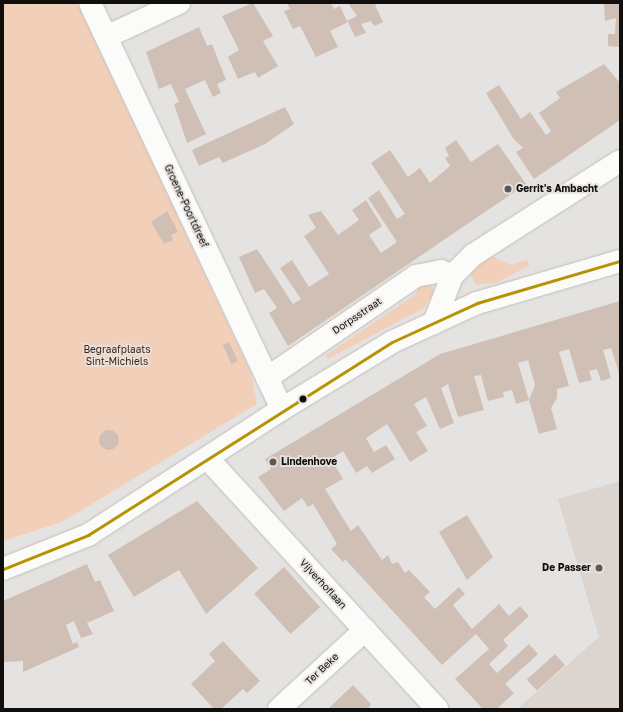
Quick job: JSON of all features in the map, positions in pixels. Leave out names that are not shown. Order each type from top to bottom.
[{"type":"street","name":"Groene-Poortdreef","points":[[90,3],[282,409]]},
{"type":"street","points":[[106,37],[179,3]]},
{"type":"street","points":[[434,323],[452,276],[473,255],[620,161]]},
{"type":"street","points":[[3,569],[88,535],[209,460],[282,409],[392,342],[477,303],[620,261]]},
{"type":"street","name":"Dorpsstraat","points":[[267,378],[416,276],[441,271],[452,276]]},
{"type":"street","name":"Vijverhoflaan","points":[[209,460],[437,709]]},
{"type":"street","name":"Ter Beke","points":[[279,709],[365,630]]},
{"type":"shaded area","name":"De Passer","points":[[620,481],[620,709],[517,709],[599,637],[558,499]]},
{"type":"green space","name":"Begraafplaats Sint-Michiels","points":[[3,3],[77,3],[251,373],[257,404],[62,522],[3,541]]},
{"type":"green space","points":[[492,256],[510,265],[527,260],[530,265],[496,283],[477,285],[471,277],[472,271]]},
{"type":"green space","points":[[431,283],[434,293],[424,308],[328,359],[326,355],[416,294],[418,285]]},
{"type":"building","points":[[253,3],[273,36],[263,41],[278,66],[258,78],[255,72],[238,79],[228,57],[239,50],[222,16]]},
{"type":"building","points":[[287,3],[331,3],[334,9],[340,6],[347,21],[357,16],[348,3],[379,3],[375,5],[383,22],[374,26],[371,21],[361,24],[366,33],[355,37],[348,22],[330,31],[338,47],[316,57],[300,26],[293,29],[284,11],[290,9]]},
{"type":"building","points":[[604,3],[620,3],[620,63],[619,47],[608,46],[608,34],[615,34],[616,18],[605,21]]},
{"type":"building","points":[[199,27],[207,46],[212,44],[226,80],[217,84],[221,93],[213,97],[205,80],[185,89],[206,134],[187,143],[174,104],[179,102],[171,84],[159,89],[146,52]]},
{"type":"building","points":[[604,64],[620,83],[620,120],[534,179],[516,152],[523,148],[513,138],[486,93],[499,85],[521,119],[530,112],[546,135],[551,131],[539,113],[560,98],[556,92]]},
{"type":"building","points":[[285,107],[294,124],[265,144],[223,163],[219,157],[199,166],[192,150]]},
{"type":"building","points":[[456,140],[471,162],[498,144],[526,184],[288,346],[269,313],[277,308],[264,289],[255,293],[239,257],[257,249],[293,304],[301,299],[280,268],[292,260],[309,287],[329,274],[304,236],[316,228],[308,215],[321,211],[338,235],[359,220],[352,210],[366,200],[382,226],[369,235],[381,253],[397,242],[368,198],[379,190],[397,219],[405,214],[371,163],[390,150],[408,177],[420,168],[430,183],[450,166],[445,158],[449,156],[445,148]]},
{"type":"building","points":[[167,211],[178,232],[171,235],[173,240],[164,244],[151,222]]},
{"type":"building","points":[[620,301],[620,376],[611,348],[603,350],[611,378],[601,381],[597,369],[589,371],[592,380],[579,383],[569,349],[559,352],[569,386],[557,389],[557,398],[551,408],[557,429],[539,434],[529,400],[516,404],[512,390],[503,392],[504,397],[488,401],[481,375],[474,376],[484,410],[458,417],[448,384],[441,388],[454,423],[440,429],[426,397],[414,404],[427,426],[416,432],[428,451],[410,462],[387,424],[366,438],[374,452],[386,445],[395,459],[372,473],[367,466],[356,473],[343,451],[331,459],[343,479],[325,489],[351,531],[358,525],[382,560],[388,555],[392,564],[398,562],[405,573],[409,570],[430,592],[424,597],[435,609],[459,587],[465,594],[453,605],[472,629],[499,604],[509,616],[520,606],[529,616],[503,640],[508,646],[489,664],[497,673],[529,644],[538,654],[505,684],[514,693],[497,709],[483,709],[455,679],[489,649],[476,634],[442,665],[345,559],[343,562],[331,549],[337,544],[313,504],[308,507],[302,498],[284,511],[258,477],[271,469],[265,459],[440,354]],"holes":[[[528,360],[535,385],[529,400],[518,363]]]},
{"type":"building","points":[[229,342],[238,361],[232,364],[223,345]]},
{"type":"building","points":[[109,430],[116,433],[119,440],[116,447],[109,450],[102,447],[99,440],[102,433]]},
{"type":"building","points":[[197,501],[258,568],[206,614],[179,570],[134,597],[108,555]]},
{"type":"building","points":[[467,515],[493,557],[467,580],[439,532]]},
{"type":"building","points":[[87,564],[95,582],[100,580],[114,611],[87,623],[93,634],[81,638],[74,621],[66,625],[73,644],[77,642],[79,647],[23,672],[23,661],[3,662],[3,601]]},
{"type":"building","points":[[284,567],[320,607],[290,634],[254,594]]},
{"type":"building","points":[[223,641],[260,681],[247,693],[243,689],[221,709],[214,709],[191,684],[215,661],[209,654]]},
{"type":"building","points":[[555,654],[565,665],[537,691],[527,679]]},
{"type":"building","points":[[353,685],[371,704],[368,709],[328,709]]},
{"type":"transit line","points":[[3,569],[88,535],[392,342],[477,303],[620,261]]},
{"type":"place","name":"Gerrit's Ambacht","points":[[508,189]]},
{"type":"place","name":"Lindenhove","points":[[273,462]]},
{"type":"place","name":"De Passer","points":[[599,568]]}]
